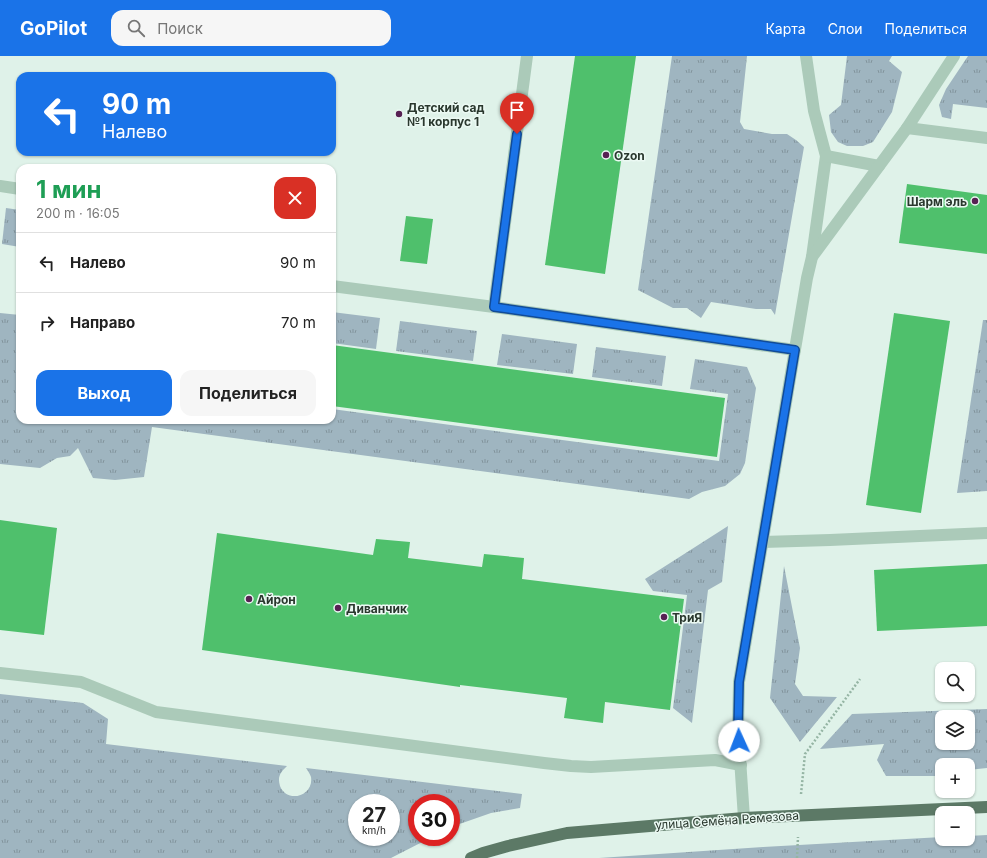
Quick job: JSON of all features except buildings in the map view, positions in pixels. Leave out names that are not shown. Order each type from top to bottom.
[{"type":"main road","name":"улица Семёна Ремезова","points":[[471,858],[484,852],[567,833],[744,818],[987,807]]},
{"type":"street","points":[[494,307],[527,56]]},
{"type":"street","points":[[744,818],[738,729],[739,682],[807,278],[812,257],[826,156],[814,111],[806,56]]},
{"type":"street","points":[[812,257],[907,128],[954,56]]},
{"type":"street","points":[[907,128],[987,138]]},
{"type":"street","points":[[826,156],[879,166]]},
{"type":"street","points":[[0,186],[16,188]]},
{"type":"street","points":[[336,287],[494,307],[795,350]]},
{"type":"street","points":[[763,542],[987,533]]},
{"type":"street","points":[[0,673],[81,682],[156,712],[544,763],[591,767],[715,760],[741,765]]},
{"type":"path","points":[[801,794],[806,754],[860,679]]},
{"type":"path","points":[[797,858],[798,832]]},
{"type":"green space","points":[[672,56],[747,56],[740,122],[744,129],[772,134],[787,134],[804,147],[775,315],[771,309],[756,309],[711,302],[701,318],[687,308],[673,308],[638,290]]},
{"type":"green space","points":[[847,56],[892,56],[889,61],[902,72],[892,112],[873,142],[863,146],[847,146],[838,142],[831,132],[829,115],[841,105]]},
{"type":"green space","points":[[968,56],[987,56],[987,108],[953,104],[951,119],[942,117],[939,105],[946,89]]},
{"type":"green space","points":[[6,208],[16,209],[16,246],[2,244]]},
{"type":"green space","points":[[336,312],[380,318],[376,349],[336,344]]},
{"type":"green space","points":[[0,313],[16,315],[16,424],[336,424],[336,410],[719,461],[728,394],[690,389],[695,359],[747,367],[756,388],[745,463],[740,474],[725,486],[702,492],[689,499],[152,427],[144,477],[115,480],[93,478],[78,448],[70,456],[57,458],[40,468],[0,464]]},
{"type":"green space","points":[[983,320],[987,320],[987,491],[957,493]]},
{"type":"green space","points":[[400,321],[477,331],[473,361],[396,351]]},
{"type":"green space","points":[[502,334],[577,344],[573,374],[497,365]]},
{"type":"green space","points":[[596,347],[666,356],[662,386],[592,377]]},
{"type":"green space","points":[[728,526],[722,582],[708,590],[692,723],[673,708],[687,595],[653,591],[645,579]]},
{"type":"green space","points":[[784,566],[800,648],[795,684],[803,696],[837,697],[800,742],[770,698]]},
{"type":"green space","points":[[0,694],[83,703],[108,719],[106,744],[287,766],[280,774],[279,783],[283,792],[288,795],[299,795],[308,789],[311,784],[311,777],[306,768],[522,794],[520,808],[491,813],[460,824],[460,794],[408,794],[408,846],[414,846],[391,858],[0,858]]},
{"type":"green space","points":[[987,709],[987,768],[975,769],[975,758],[935,758],[935,776],[886,776],[877,760],[884,744],[820,749],[852,714],[935,711],[935,750],[975,750],[975,710],[960,710]]},
{"type":"green space","points":[[987,835],[987,858],[599,858],[935,837],[935,846],[975,846],[975,836]]},
{"type":"place","name":"Детский сад №1 корпус 1","points":[[399,114]]},
{"type":"place","name":"Ozon","points":[[606,155]]},
{"type":"place","name":"Шарм эль","points":[[975,201]]},
{"type":"place","name":"Айрон","points":[[249,599]]},
{"type":"place","name":"Диванчик","points":[[338,608]]},
{"type":"place","name":"ТриЯ","points":[[664,617]]},
{"type":"route","points":[[517,134],[494,307],[795,350],[739,682],[739,741]]}]
